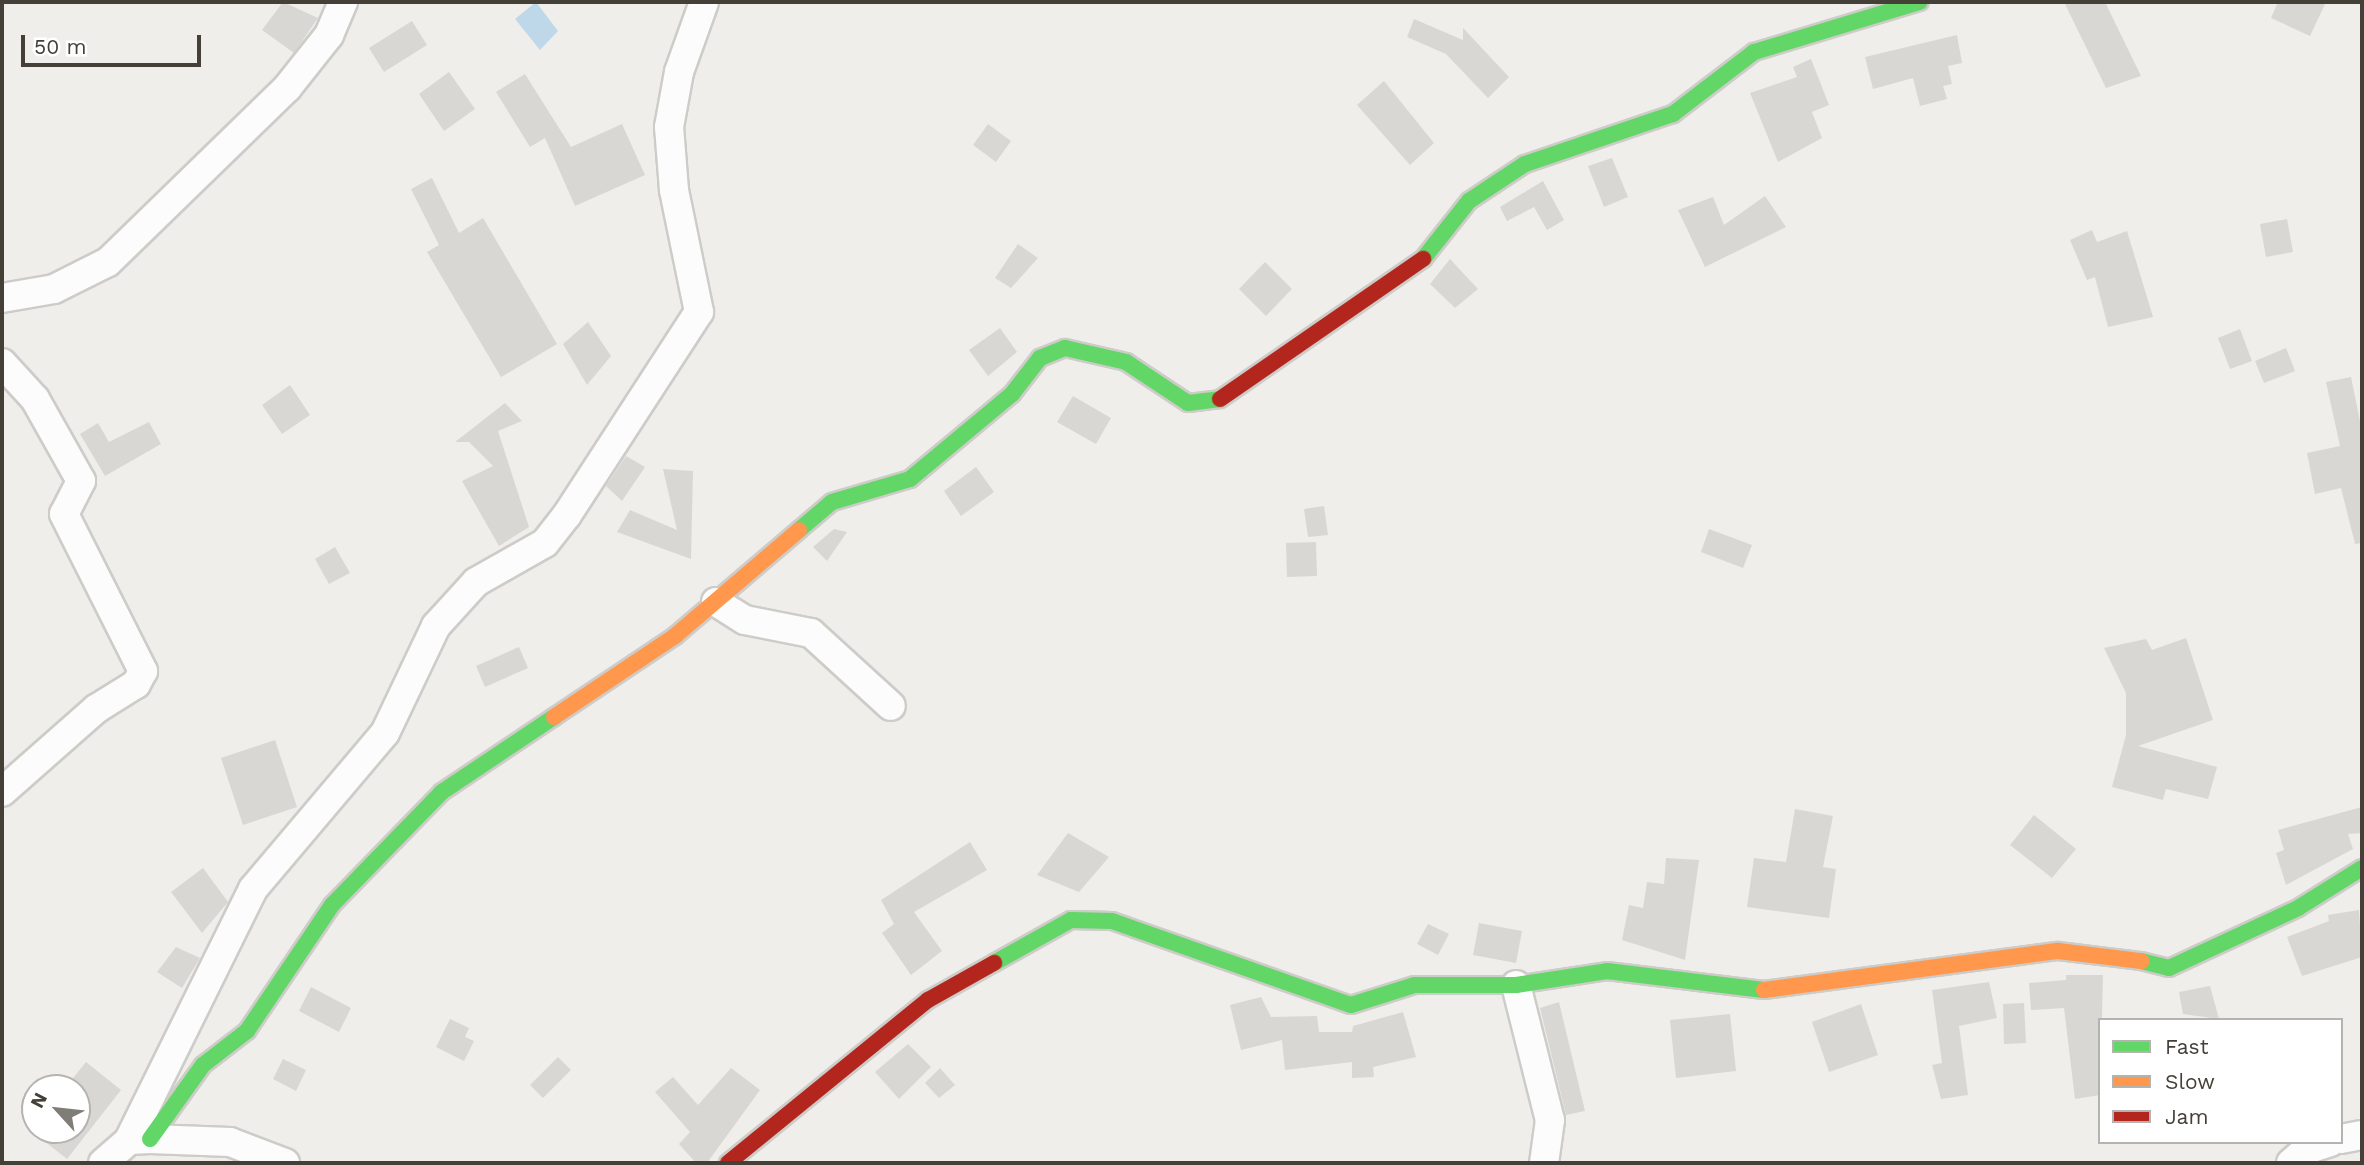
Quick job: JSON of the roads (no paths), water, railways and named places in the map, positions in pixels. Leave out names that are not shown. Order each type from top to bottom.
[{"type":"street","points":[[2,298],[54,289],[108,262],[287,88],[329,35],[343,2]]},
{"type":"street","points":[[140,1139],[253,889],[385,733],[436,626],[476,582],[545,542],[567,514],[699,313],[674,190],[669,127],[678,72],[704,2]]},
{"type":"street","points":[[103,1163],[140,1139],[203,1065],[247,1031],[331,905],[442,792],[716,601],[832,502],[910,479],[1012,394],[1040,358],[1065,348],[1099,352],[1126,362],[1188,403],[1219,399],[1415,268],[1469,201],[1525,164],[1673,114],[1754,52],[1920,2]]},
{"type":"street","points":[[2,363],[35,399],[81,481],[64,514],[143,671],[136,684],[96,709],[2,792]]},
{"type":"street","points":[[716,601],[745,620],[811,633],[891,706]]},
{"type":"street","points":[[728,1163],[928,1000],[1043,930],[1071,920],[1112,921],[1350,1005],[1415,985],[1516,985],[1606,971],[1751,992],[2057,951],[2112,954],[2169,968],[2298,908],[2362,868]]},
{"type":"street","points":[[1516,985],[1550,1120],[1544,1163]]},
{"type":"street","points":[[2343,1139],[2362,1135]]},
{"type":"street","points":[[140,1139],[230,1142],[285,1163]]},
{"type":"street","points":[[2291,1163],[2306,1150],[2324,1144]]},
{"type":"water","points":[[536,2],[558,31],[540,50],[515,19]]}]
